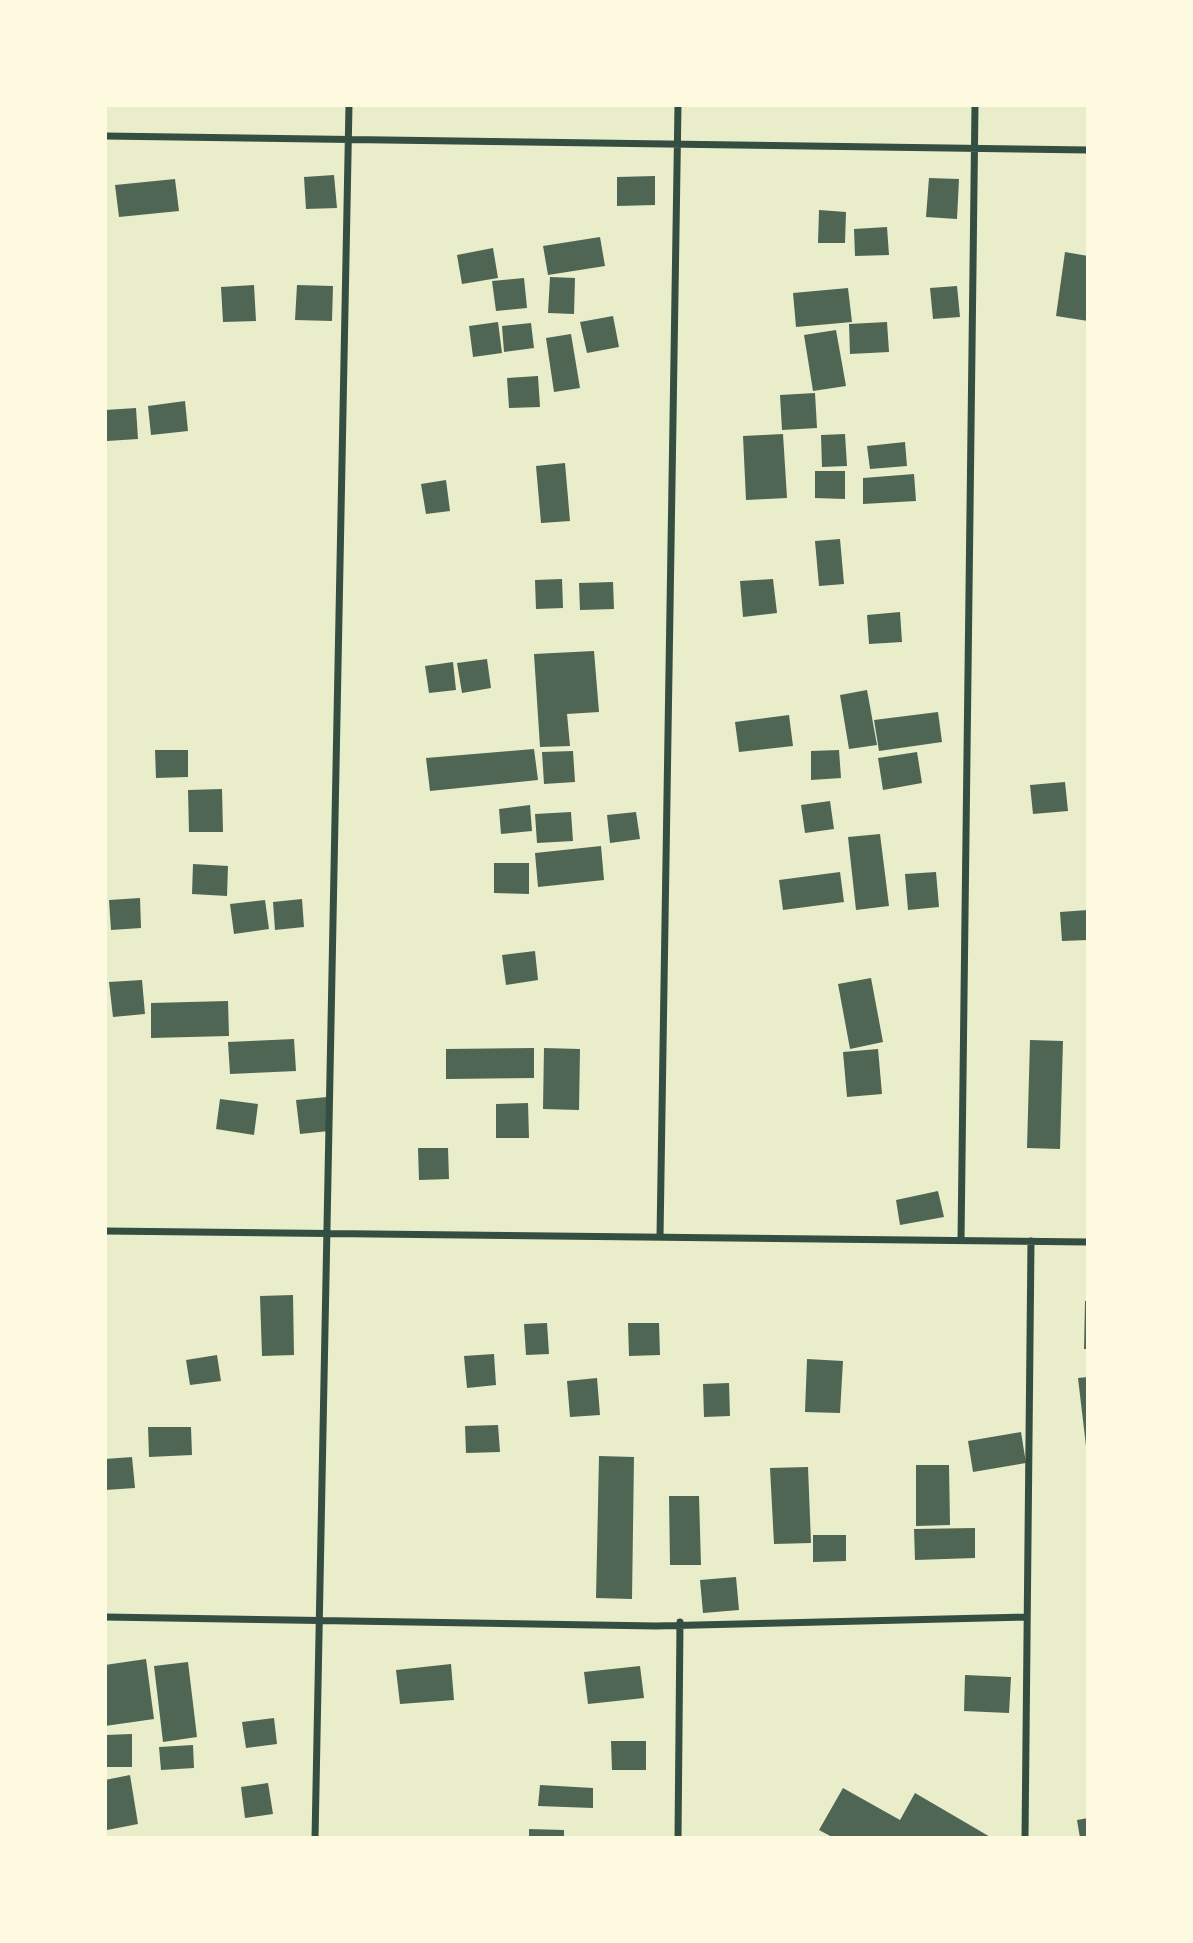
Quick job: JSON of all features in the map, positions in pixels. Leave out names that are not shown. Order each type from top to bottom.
[{"type":"street","points":[[315,1838],[349,105]]},
{"type":"street","points":[[660,1237],[678,105]]},
{"type":"street","points":[[961,1240],[975,105]]},
{"type":"street","points":[[105,136],[1088,150]]},
{"type":"street","points":[[105,1231],[1088,1242]]},
{"type":"street","points":[[1025,1838],[1031,1241]]},
{"type":"street","points":[[105,1617],[680,1623],[1027,1617]]},
{"type":"street","points":[[678,1838],[680,1623]]},
{"type":"building","points":[[334,175],[337,208],[306,209],[304,177]]},
{"type":"building","points":[[655,176],[655,205],[617,206],[617,177]]},
{"type":"building","points":[[929,178],[959,179],[957,219],[926,217]]},
{"type":"building","points":[[175,179],[179,211],[119,217],[115,185]]},
{"type":"building","points":[[819,210],[846,212],[845,243],[818,243]]},
{"type":"building","points":[[887,227],[889,255],[855,256],[854,229]]},
{"type":"building","points":[[600,237],[605,266],[548,275],[543,246]]},
{"type":"building","points":[[493,248],[498,278],[462,284],[457,255]]},
{"type":"building","points":[[1065,252],[1088,256],[1088,321],[1056,316]]},
{"type":"building","points":[[550,277],[575,278],[574,314],[548,313]]},
{"type":"building","points":[[524,278],[527,308],[496,311],[492,281]]},
{"type":"building","points":[[254,285],[256,321],[223,322],[221,287]]},
{"type":"building","points":[[297,285],[333,286],[332,321],[295,320]]},
{"type":"building","points":[[957,286],[960,317],[933,319],[930,288]]},
{"type":"building","points":[[848,288],[852,322],[796,327],[793,293]]},
{"type":"building","points":[[613,316],[619,347],[587,353],[580,322]]},
{"type":"building","points":[[498,322],[502,353],[473,357],[469,326]]},
{"type":"building","points":[[887,322],[889,352],[850,354],[849,324]]},
{"type":"building","points":[[531,323],[534,348],[504,352],[502,326]]},
{"type":"building","points":[[836,330],[846,386],[813,391],[804,335]]},
{"type":"building","points":[[571,334],[580,388],[554,392],[546,338]]},
{"type":"building","points":[[538,376],[540,407],[509,408],[507,378]]},
{"type":"building","points":[[815,393],[817,428],[782,430],[780,395]]},
{"type":"building","points":[[185,401],[188,431],[151,435],[148,406]]},
{"type":"building","points":[[136,408],[138,439],[107,441],[105,410]]},
{"type":"building","points":[[783,434],[787,498],[746,500],[743,436]]},
{"type":"building","points":[[845,434],[847,466],[822,467],[821,435]]},
{"type":"building","points":[[905,442],[907,466],[870,469],[867,446]]},
{"type":"building","points":[[565,463],[570,521],[541,523],[536,466]]},
{"type":"building","points":[[815,471],[845,471],[845,499],[815,498]]},
{"type":"building","points":[[914,474],[916,501],[863,504],[863,478]]},
{"type":"building","points":[[446,480],[450,511],[426,514],[421,484]]},
{"type":"building","points":[[840,539],[844,584],[819,586],[815,541]]},
{"type":"building","points":[[562,579],[563,608],[536,609],[535,580]]},
{"type":"building","points":[[773,579],[777,613],[743,617],[740,581]]},
{"type":"building","points":[[613,582],[614,609],[580,610],[579,583]]},
{"type":"building","points":[[900,612],[902,642],[869,644],[867,615]]},
{"type":"building","points":[[594,651],[599,712],[567,714],[570,746],[540,747],[534,654]]},
{"type":"building","points":[[487,659],[491,688],[462,693],[457,663]]},
{"type":"building","points":[[453,662],[456,690],[429,693],[425,666]]},
{"type":"building","points":[[867,690],[877,745],[849,749],[840,695]]},
{"type":"building","points":[[938,712],[942,742],[879,751],[874,720]]},
{"type":"building","points":[[789,715],[793,746],[739,752],[735,722]]},
{"type":"building","points":[[534,749],[538,780],[430,791],[426,758]]},
{"type":"building","points":[[155,750],[188,750],[188,777],[156,778]]},
{"type":"building","points":[[839,750],[841,778],[811,780],[811,751]]},
{"type":"building","points":[[573,751],[575,782],[544,784],[542,752]]},
{"type":"building","points":[[917,752],[922,783],[883,790],[878,758]]},
{"type":"building","points":[[1065,782],[1068,811],[1033,814],[1030,785]]},
{"type":"building","points":[[222,789],[223,832],[189,832],[188,790]]},
{"type":"building","points":[[830,801],[834,829],[805,833],[801,805]]},
{"type":"building","points":[[530,805],[532,831],[501,834],[499,809]]},
{"type":"building","points":[[571,812],[573,841],[537,843],[535,814]]},
{"type":"building","points":[[636,812],[640,839],[610,843],[607,815]]},
{"type":"building","points":[[880,834],[889,906],[856,910],[848,837]]},
{"type":"building","points":[[601,846],[604,880],[538,887],[535,853]]},
{"type":"building","points":[[494,863],[529,863],[529,894],[494,893]]},
{"type":"building","points":[[193,864],[228,866],[227,896],[192,894]]},
{"type":"building","points":[[840,872],[844,902],[783,910],[779,880]]},
{"type":"building","points":[[936,872],[939,907],[908,910],[905,874]]},
{"type":"building","points":[[140,898],[141,928],[111,930],[109,900]]},
{"type":"building","points":[[302,899],[304,927],[275,930],[273,902]]},
{"type":"building","points":[[265,900],[269,929],[234,934],[230,904]]},
{"type":"building","points":[[1088,910],[1088,940],[1062,941],[1060,912]]},
{"type":"building","points":[[535,951],[538,980],[506,985],[502,955]]},
{"type":"building","points":[[871,978],[883,1042],[850,1049],[838,984]]},
{"type":"building","points":[[142,980],[145,1014],[113,1017],[109,982]]},
{"type":"building","points":[[228,1001],[229,1036],[151,1038],[151,1003]]},
{"type":"building","points":[[294,1039],[296,1071],[230,1074],[228,1042]]},
{"type":"building","points":[[1030,1040],[1063,1041],[1060,1149],[1027,1148]]},
{"type":"building","points":[[534,1048],[534,1078],[446,1079],[446,1049]]},
{"type":"building","points":[[544,1048],[580,1049],[579,1110],[543,1109]]},
{"type":"building","points":[[878,1049],[882,1094],[847,1097],[843,1052]]},
{"type":"building","points":[[327,1097],[329,1131],[300,1134],[296,1100]]},
{"type":"building","points":[[220,1099],[258,1104],[254,1135],[216,1129]]},
{"type":"building","points":[[528,1103],[529,1138],[496,1138],[496,1104]]},
{"type":"building","points":[[418,1148],[448,1148],[449,1179],[419,1180]]},
{"type":"building","points":[[938,1191],[944,1217],[900,1225],[896,1200]]},
{"type":"building","points":[[293,1295],[294,1355],[262,1356],[260,1296]]},
{"type":"building","points":[[1085,1301],[1088,1301],[1088,1349],[1084,1349]]},
{"type":"building","points":[[547,1323],[549,1354],[526,1355],[524,1324]]},
{"type":"building","points":[[628,1323],[659,1323],[660,1355],[629,1356]]},
{"type":"building","points":[[494,1354],[496,1385],[467,1388],[464,1356]]},
{"type":"building","points":[[217,1355],[221,1381],[190,1385],[186,1360]]},
{"type":"building","points":[[807,1359],[843,1361],[840,1413],[805,1412]]},
{"type":"building","points":[[1088,1377],[1088,1446],[1086,1446],[1078,1378]]},
{"type":"building","points":[[597,1378],[600,1415],[570,1417],[567,1381]]},
{"type":"building","points":[[729,1383],[730,1416],[704,1417],[703,1384]]},
{"type":"building","points":[[498,1425],[500,1452],[466,1453],[465,1426]]},
{"type":"building","points":[[148,1427],[191,1427],[192,1455],[149,1457]]},
{"type":"building","points":[[1021,1432],[1026,1463],[973,1472],[968,1441]]},
{"type":"building","points":[[599,1456],[634,1457],[632,1599],[596,1598]]},
{"type":"building","points":[[132,1457],[135,1488],[105,1490],[105,1459]]},
{"type":"building","points":[[916,1465],[949,1465],[950,1525],[916,1526]]},
{"type":"building","points":[[808,1467],[811,1543],[774,1544],[770,1468]]},
{"type":"building","points":[[669,1496],[699,1496],[701,1565],[670,1565]]},
{"type":"building","points":[[975,1528],[975,1558],[915,1560],[914,1529]]},
{"type":"building","points":[[813,1535],[846,1535],[846,1561],[813,1562]]},
{"type":"building","points":[[736,1577],[739,1610],[703,1613],[700,1580]]},
{"type":"building","points":[[146,1659],[154,1719],[105,1726],[105,1665]]},
{"type":"building","points":[[188,1662],[197,1737],[163,1742],[154,1666]]},
{"type":"building","points":[[451,1664],[454,1700],[400,1704],[396,1670]]},
{"type":"building","points":[[640,1666],[644,1698],[588,1704],[584,1672]]},
{"type":"building","points":[[965,1675],[1011,1677],[1009,1713],[964,1711]]},
{"type":"building","points":[[274,1718],[277,1744],[246,1748],[242,1722]]},
{"type":"building","points":[[132,1734],[132,1767],[105,1767],[105,1735]]},
{"type":"building","points":[[611,1741],[646,1741],[646,1770],[612,1770]]},
{"type":"building","points":[[193,1745],[194,1768],[161,1770],[159,1747]]},
{"type":"building","points":[[130,1775],[138,1824],[107,1830],[105,1780]]},
{"type":"building","points":[[268,1783],[273,1814],[245,1818],[241,1787]]},
{"type":"building","points":[[540,1785],[593,1788],[593,1808],[538,1806]]},
{"type":"building","points":[[843,1788],[900,1820],[915,1793],[992,1838],[834,1838],[819,1830]]},
{"type":"building","points":[[1088,1818],[1088,1838],[1080,1838],[1077,1820]]},
{"type":"building","points":[[529,1829],[564,1830],[564,1838],[529,1838]]}]
